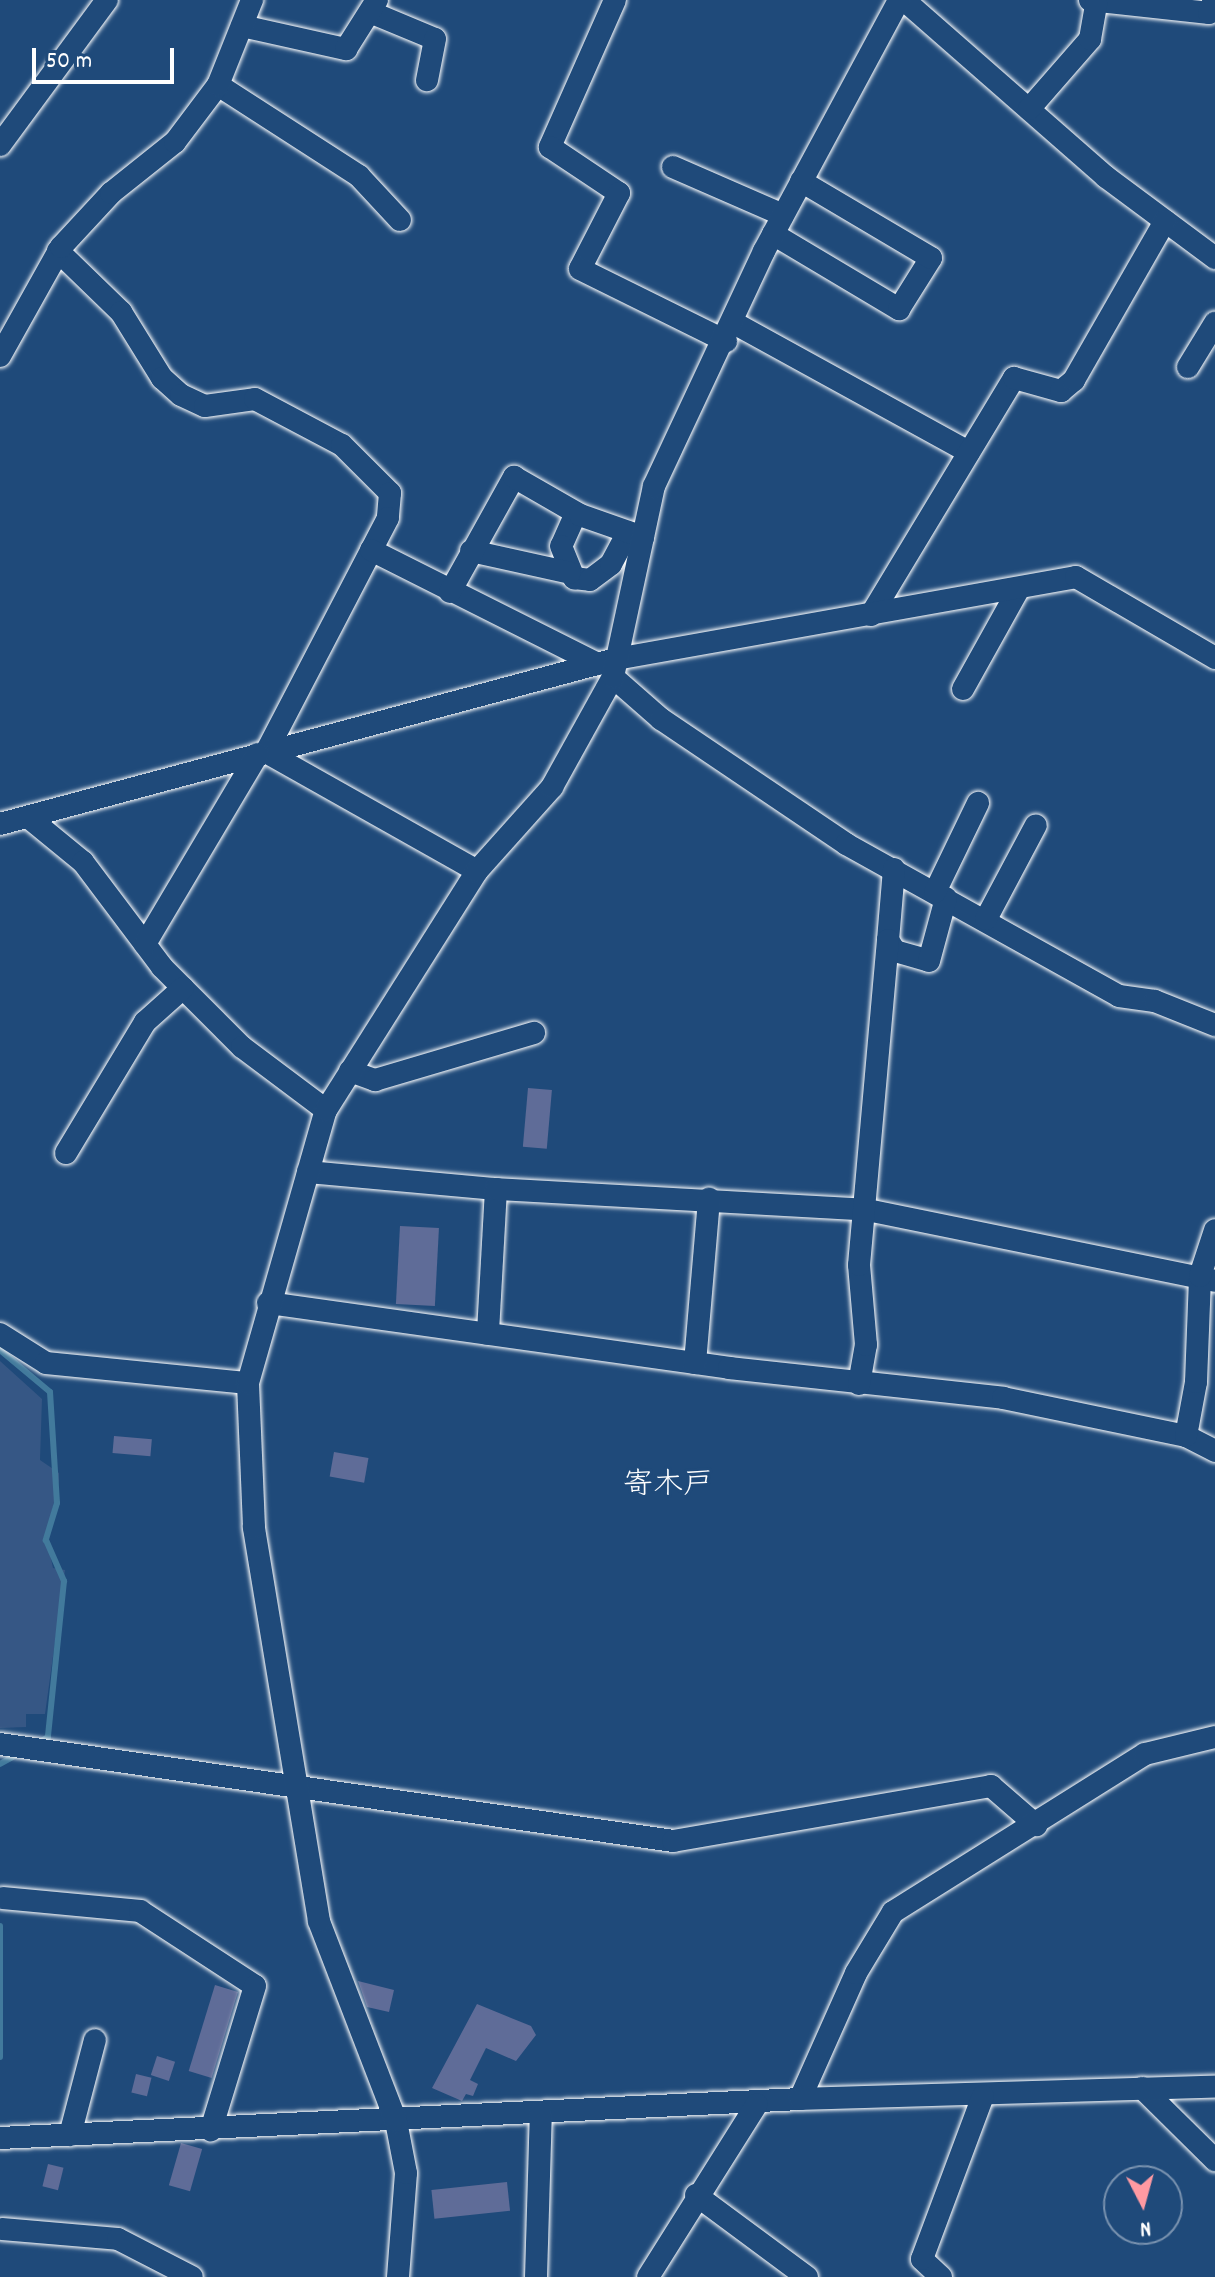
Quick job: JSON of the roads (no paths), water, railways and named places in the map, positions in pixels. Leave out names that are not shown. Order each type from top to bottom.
[{"type":"street","points":[[0,145],[107,0]]},
{"type":"street","points":[[0,356],[58,251],[111,193],[175,142],[218,85],[252,0]]},
{"type":"street","points":[[615,0],[550,147],[619,193],[580,269],[730,332],[969,452]]},
{"type":"street","points":[[398,2277],[406,2173],[396,2121],[319,1921],[294,1790],[254,1527],[248,1383],[268,1303],[326,1110],[477,871],[552,787],[609,666],[636,534],[654,486],[730,332],[778,224],[902,0],[1029,109],[1215,258]]},
{"type":"street","points":[[1029,109],[1090,39],[1093,2],[1182,6],[1209,13],[1214,0]]},
{"type":"street","points":[[242,26],[346,49],[374,6],[435,39],[427,80]]},
{"type":"street","points":[[218,85],[359,176],[400,220]]},
{"type":"street","points":[[673,167],[778,224],[899,309],[931,258],[801,181]]},
{"type":"street","points":[[871,615],[1014,378],[1061,391],[1074,380],[1165,221]]},
{"type":"street","points":[[58,251],[121,312],[162,378],[181,395],[205,406],[255,399],[372,468],[390,493],[388,518],[262,753],[145,944]]},
{"type":"street","points":[[1188,367],[1215,323]]},
{"type":"street","points":[[450,592],[514,477],[576,513],[636,534]]},
{"type":"street","points":[[570,573],[561,546],[576,513]]},
{"type":"street","points":[[471,551],[590,580],[611,564],[636,534]]},
{"type":"street","points":[[371,550],[450,592],[609,666],[674,728],[894,869],[1119,996],[1155,1001],[1215,1025]]},
{"type":"street","points":[[0,824],[262,753],[609,666],[1076,577],[1215,658]]},
{"type":"street","points":[[963,689],[1018,590]]},
{"type":"street","points":[[262,753],[477,871]]},
{"type":"street","points":[[888,940],[895,951],[929,961],[941,895],[978,803]]},
{"type":"street","points":[[28,817],[83,862],[145,944],[183,988],[242,1047],[326,1110]]},
{"type":"street","points":[[986,919],[1036,825]]},
{"type":"street","points":[[859,1384],[866,1345],[859,1265],[867,1210],[894,869]]},
{"type":"street","points":[[66,1153],[145,1022],[183,988]]},
{"type":"street","points":[[350,1071],[375,1080],[534,1033]]},
{"type":"street","points":[[308,1172],[496,1189],[867,1210],[1208,1278]]},
{"type":"street","points":[[488,1334],[496,1189]]},
{"type":"street","points":[[695,1363],[709,1199]]},
{"type":"street","points":[[1186,1436],[1215,1230]]},
{"type":"street","points":[[268,1303],[695,1363],[1003,1398],[1186,1436],[1215,1451]]},
{"type":"street","points":[[0,1334],[46,1363],[248,1383]]},
{"type":"street","points":[[800,2099],[856,1973],[893,1912],[1145,1754],[1215,1737]]},
{"type":"street","points":[[0,1744],[294,1790],[673,1841],[991,1786],[1036,1825]]},
{"type":"street","points":[[3,1898],[140,1911],[255,1986],[211,2130]]},
{"type":"street","points":[[70,2135],[95,2040]]},
{"type":"street","points":[[0,2138],[757,2104],[800,2099],[1215,2087]]},
{"type":"street","points":[[1142,2088],[1215,2160]]},
{"type":"street","points":[[941,2277],[922,2259],[983,2096]]},
{"type":"street","points":[[648,2277],[696,2195],[757,2104]]},
{"type":"street","points":[[536,2277],[541,2113]]},
{"type":"street","points":[[696,2195],[807,2277]]},
{"type":"street","points":[[2,2229],[118,2239],[192,2277]]},
{"type":"waterway","points":[[0,1350],[50,1392],[57,1503],[46,1540],[64,1581],[48,1737],[38,1743]]},
{"type":"waterway","points":[[0,1764],[18,1754]]},
{"type":"waterway","points":[[0,1926],[0,2057]]},
{"type":"district","name":"寄木戸","points":[[668,1488]]}]
